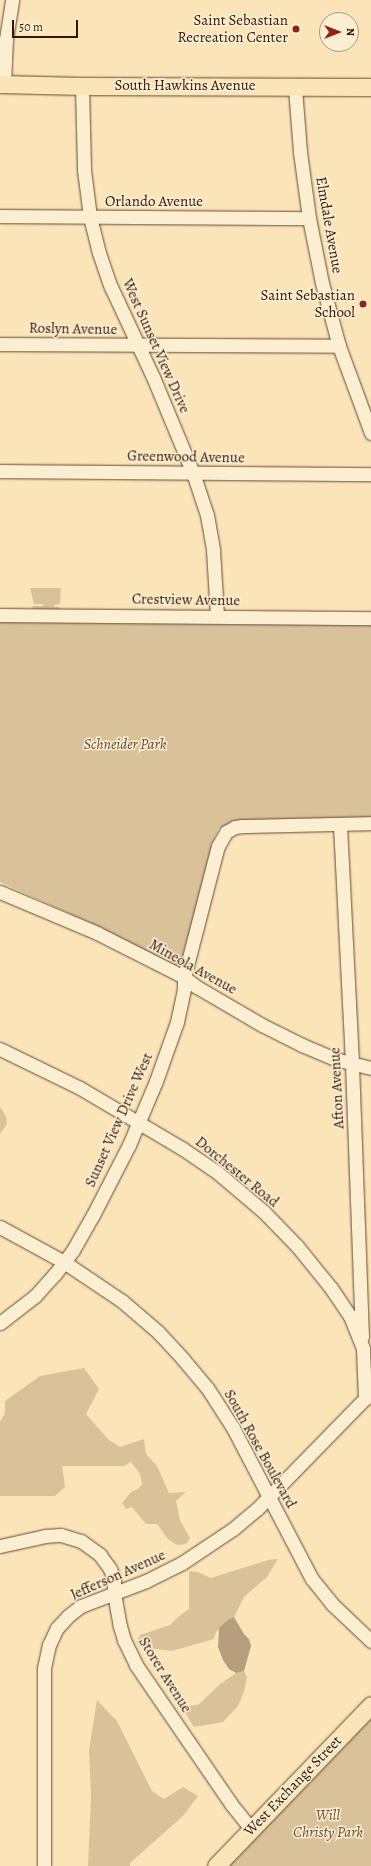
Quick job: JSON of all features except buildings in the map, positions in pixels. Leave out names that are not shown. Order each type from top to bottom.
[{"type":"main road","name":"South Hawkins Avenue","points":[[2,84],[296,88],[371,87]]},
{"type":"main road","name":"West Exchange Street","points":[[216,1866],[371,1705]]},
{"type":"street","points":[[2,84],[6,39],[12,0]]},
{"type":"street","name":"West Sunset View Drive","points":[[82,86],[81,136],[90,217],[99,253],[111,287],[193,473],[207,515],[213,550],[217,616]]},
{"type":"street","name":"Elmdale Avenue","points":[[296,88],[300,152],[309,218],[338,346],[371,433]]},
{"type":"street","name":"Orlando Avenue","points":[[0,216],[309,218]]},
{"type":"street","name":"Roslyn Avenue","points":[[0,344],[338,346]]},
{"type":"street","name":"Greenwood Avenue","points":[[0,471],[371,474]]},
{"type":"street","name":"Crestview Avenue","points":[[0,614],[371,618]]},
{"type":"street","name":"Sunset View Drive West","points":[[0,1323],[35,1296],[64,1262],[93,1215],[116,1173],[156,1081],[177,1022],[184,989],[184,977],[218,846],[228,830],[242,826],[340,825],[371,823]]},
{"type":"street","name":"Afton Avenue","points":[[340,825],[352,1064],[362,1349]]},
{"type":"street","name":"Mineola Avenue","points":[[0,892],[97,934],[184,977],[197,987],[285,1037],[335,1059],[371,1068]]},
{"type":"street","name":"Dorchester Road","points":[[0,1049],[80,1088],[183,1149],[218,1173],[281,1229],[331,1288],[350,1316],[362,1349],[368,1395]]},
{"type":"street","name":"South Rose Boulevard","points":[[0,1227],[64,1262],[122,1301],[158,1332],[182,1358],[208,1389],[232,1428],[312,1579],[332,1604],[371,1641]]},
{"type":"street","name":"Jefferson Avenue","points":[[44,1866],[44,1668],[45,1656],[51,1638],[68,1616],[91,1601],[146,1581],[182,1563],[233,1529],[269,1496],[368,1395]]},
{"type":"street","name":"Storer Avenue","points":[[0,1546],[50,1535],[61,1535],[81,1541],[93,1549],[104,1560],[114,1579],[114,1593],[124,1640],[136,1665],[231,1804],[251,1829]]},
{"type":"green space","points":[[30,588],[61,588],[60,604],[54,605],[54,607],[59,607],[59,610],[33,609],[33,606],[43,606],[43,604],[34,604]]},
{"type":"green space","name":"Schneider Park","points":[[0,619],[371,622],[371,818],[233,822],[218,829],[212,845],[183,963],[179,966],[174,966],[95,925],[0,882]]},
{"type":"green space","points":[[0,1107],[6,1116],[7,1124],[0,1134]]},
{"type":"green space","points":[[84,1368],[99,1389],[86,1414],[109,1440],[120,1447],[144,1439],[146,1454],[157,1466],[169,1493],[186,1492],[176,1501],[180,1520],[190,1538],[186,1544],[177,1545],[168,1539],[157,1524],[146,1524],[132,1507],[126,1509],[122,1503],[131,1492],[138,1489],[142,1484],[140,1474],[131,1462],[124,1466],[62,1466],[65,1487],[55,1496],[0,1496],[0,1422],[5,1413],[5,1401],[40,1376]]},
{"type":"green space","points":[[278,1559],[267,1577],[244,1597],[234,1617],[229,1619],[216,1632],[214,1639],[172,1651],[140,1647],[137,1642],[140,1635],[170,1625],[189,1609],[189,1571],[198,1572],[211,1578],[268,1560]]},
{"type":"green space","points":[[244,1671],[247,1677],[244,1692],[238,1706],[223,1722],[194,1727],[185,1712],[187,1706],[198,1705],[219,1685],[236,1673]]},
{"type":"green space","points":[[97,1700],[117,1721],[152,1791],[164,1799],[183,1787],[198,1796],[183,1816],[130,1863],[130,1866],[88,1866],[91,1796],[89,1750]]},
{"type":"green space","name":"Will Christy Park","points":[[371,1716],[371,1866],[227,1866]]},
{"type":"shaded area","points":[[234,1617],[244,1634],[249,1639],[251,1646],[244,1671],[236,1673],[229,1669],[223,1660],[218,1647],[219,1628],[229,1619]]},
{"type":"place","name":"Saint Sebastian Recreation Center","points":[[296,29]]},
{"type":"place","name":"Saint Sebastian School","points":[[363,304]]}]
